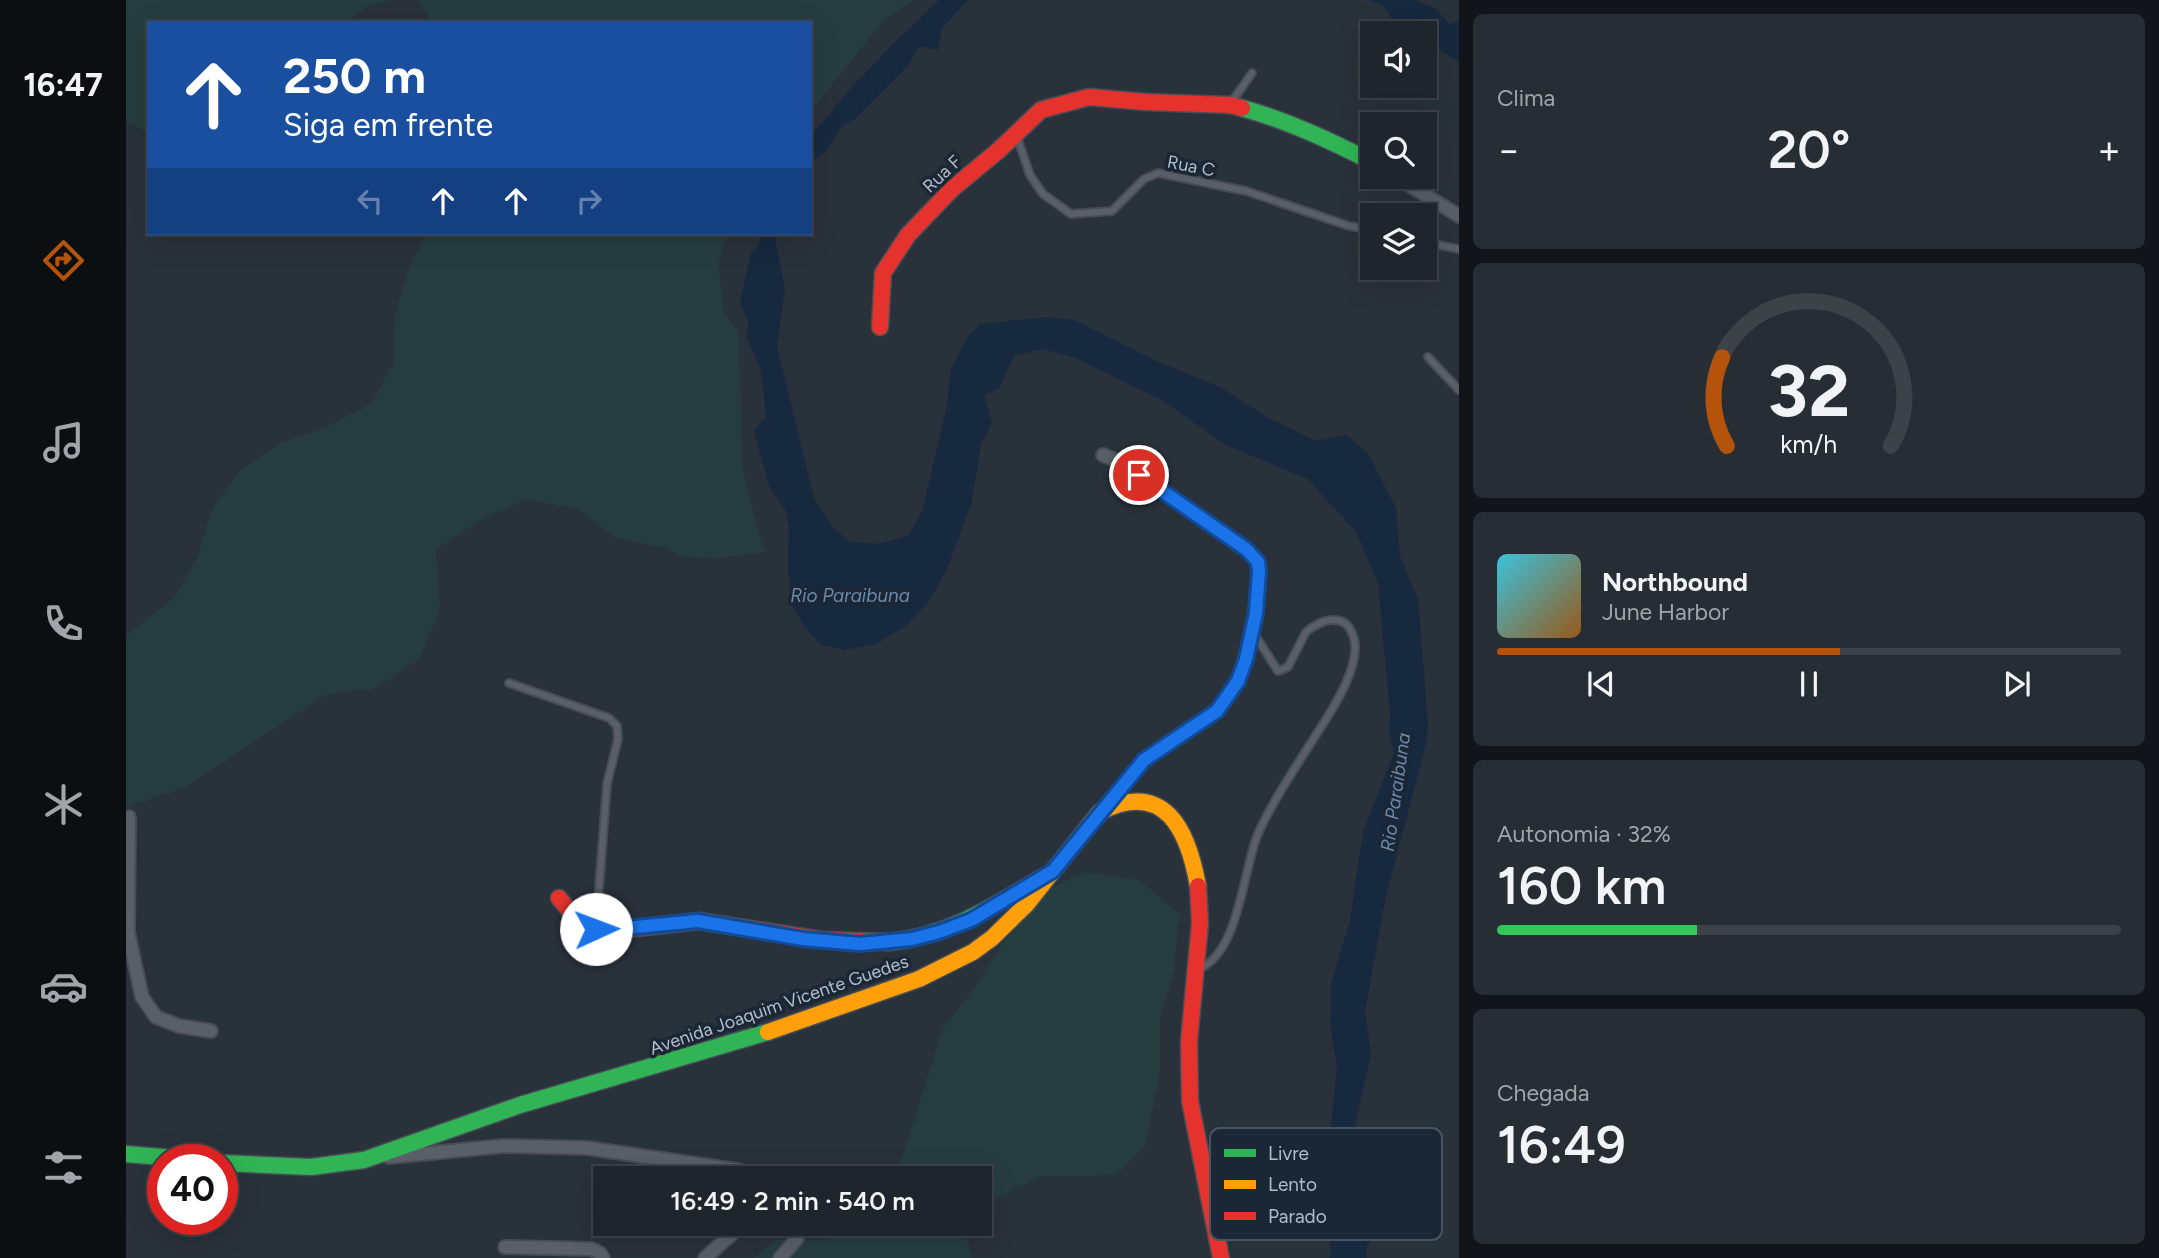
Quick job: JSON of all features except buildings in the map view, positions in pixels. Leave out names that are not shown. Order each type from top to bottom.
[{"type":"street","name":"Rua F","points":[[880,327],[883,273],[908,235],[952,189],[1041,110],[1089,97],[1230,105]]},
{"type":"street","points":[[1230,105],[1282,119],[1360,156]]},
{"type":"street","points":[[1415,189],[1459,216]]},
{"type":"street","points":[[1100,812],[1144,760],[1217,711],[1238,681],[1253,632],[1259,571],[1258,562],[1253,556],[1120,462],[1103,455]]},
{"type":"street","points":[[1100,812],[1128,800],[1151,802],[1162,808],[1177,827],[1192,859],[1199,907],[1189,1042],[1191,1104],[1210,1202]]},
{"type":"street","name":"Avenida Joaquim Vicente Guedes","points":[[238,1164],[281,1168],[365,1159],[567,1091],[686,1059],[906,984],[947,967],[973,952],[995,934],[1025,905],[1100,812]]},
{"type":"street","points":[[126,820],[129,817],[127,933],[142,996],[150,1012],[156,1017],[179,1026],[211,1031]]},
{"type":"street","points":[[558,898],[574,919],[596,929],[698,921],[803,939],[860,944],[912,939],[971,920],[1053,871]]},
{"type":"street","points":[[365,1159],[503,1146],[624,1152],[712,1166]]},
{"type":"street","points":[[126,1154],[147,1156]]},
{"type":"street","points":[[705,1258],[730,1236]]},
{"type":"street","points":[[780,1258],[798,1236]]},
{"type":"street","points":[[1217,1240],[1221,1258]]},
{"type":"street","points":[[505,1247],[591,1249],[600,1253],[603,1258]]},
{"type":"lane","points":[[1230,105],[1252,73]]},
{"type":"lane","name":"Rua C","points":[[1016,134],[1022,155],[1043,194],[1071,214],[1112,211],[1144,179],[1158,173],[1246,191],[1360,228]]},
{"type":"lane","points":[[1437,245],[1459,249]]},
{"type":"lane","points":[[1428,357],[1459,390]]},
{"type":"lane","points":[[1196,970],[1214,958],[1223,943],[1241,906],[1258,835],[1291,774],[1341,694],[1354,653],[1354,638],[1350,628],[1344,623],[1329,620],[1310,628],[1300,640],[1288,667],[1278,671],[1253,632]]},
{"type":"lane","points":[[509,683],[609,718],[617,726],[618,738],[607,784],[596,929]]},
{"type":"green space","points":[[126,0],[392,0],[369,6],[347,21],[147,21],[147,132],[126,122]]},
{"type":"green space","points":[[418,0],[914,0],[885,19],[812,110],[812,21],[432,21]]},
{"type":"green space","points":[[426,235],[727,235],[718,264],[724,313],[739,332],[742,466],[765,552],[720,558],[681,557],[666,548],[615,538],[578,509],[526,499],[479,521],[436,550],[440,610],[419,659],[376,688],[327,694],[184,788],[126,809],[126,636],[175,597],[198,555],[212,509],[240,470],[279,444],[327,427],[371,404],[394,362],[395,314],[410,265]]},
{"type":"green space","points":[[1086,872],[1139,880],[1181,915],[1174,972],[1160,1018],[1160,1071],[1145,1147],[1116,1174],[1042,1176],[992,1203],[992,1166],[899,1166],[943,1028],[972,991],[1003,943],[1051,888]]},
{"type":"green space","points":[[832,1236],[966,1236],[972,1258],[754,1258],[775,1240],[826,1240]]},
{"type":"water","points":[[939,0],[968,0],[942,28],[938,50],[919,46],[908,66],[856,118],[842,126],[826,151],[812,161],[812,133],[903,34]]},
{"type":"water","points":[[1369,0],[1415,0],[1435,8],[1450,25],[1457,21],[1459,62],[1437,49],[1437,21],[1394,21],[1382,5]]},
{"type":"water","name":"Rio Paraibuna","points":[[760,235],[774,235],[785,288],[777,347],[814,498],[834,528],[850,542],[879,544],[908,536],[922,512],[946,409],[951,370],[965,341],[980,324],[1046,317],[1074,320],[1154,360],[1222,388],[1263,415],[1316,441],[1346,435],[1368,453],[1396,508],[1400,556],[1418,599],[1428,725],[1426,744],[1385,900],[1365,1012],[1371,1054],[1354,1128],[1331,1128],[1337,1064],[1330,1027],[1331,984],[1350,920],[1363,832],[1394,752],[1389,733],[1390,713],[1378,583],[1356,532],[1308,479],[1226,445],[1160,399],[1076,358],[1042,349],[1014,356],[999,388],[984,395],[992,423],[981,444],[972,502],[946,571],[929,601],[907,625],[876,644],[844,650],[821,645],[805,628],[792,605],[786,511],[769,486],[754,431],[766,417],[761,371],[746,335],[749,324],[740,302],[751,253],[759,245]]},
{"type":"water","name":"Rio Paraibuna","points":[[1330,1240],[1372,1240],[1366,1248],[1367,1258],[1329,1258]]},
{"type":"traffic: fast","points":[[1242,108],[1308,132],[1360,156]]},
{"type":"traffic: fast","points":[[888,942],[910,939],[950,927],[988,909],[1043,877]]},
{"type":"traffic: fast","points":[[238,1164],[311,1167],[364,1160],[520,1105],[768,1032]]},
{"type":"traffic: fast","points":[[126,1154],[147,1156]]},
{"type":"traffic: slow","points":[[768,1032],[919,979],[973,952],[992,938],[1026,905],[1100,812],[1122,803],[1141,802],[1157,806],[1170,816],[1188,846],[1198,886]]},
{"type":"traffic: jam","points":[[880,327],[883,273],[908,235],[952,189],[1041,110],[1089,97],[1230,105],[1242,108]]},
{"type":"traffic: jam","points":[[1198,886],[1200,923],[1189,1042],[1190,1101],[1210,1202]]},
{"type":"traffic: jam","points":[[559,898],[579,922],[599,929],[627,929],[699,921],[822,940],[888,942]]},
{"type":"traffic: jam","points":[[1217,1240],[1221,1258]]},
{"type":"route","points":[[596,929],[698,921],[803,939],[860,944],[912,939],[971,920],[1053,871],[1144,760],[1217,711],[1238,681],[1253,632],[1258,562],[1246,549],[1139,475]]}]
